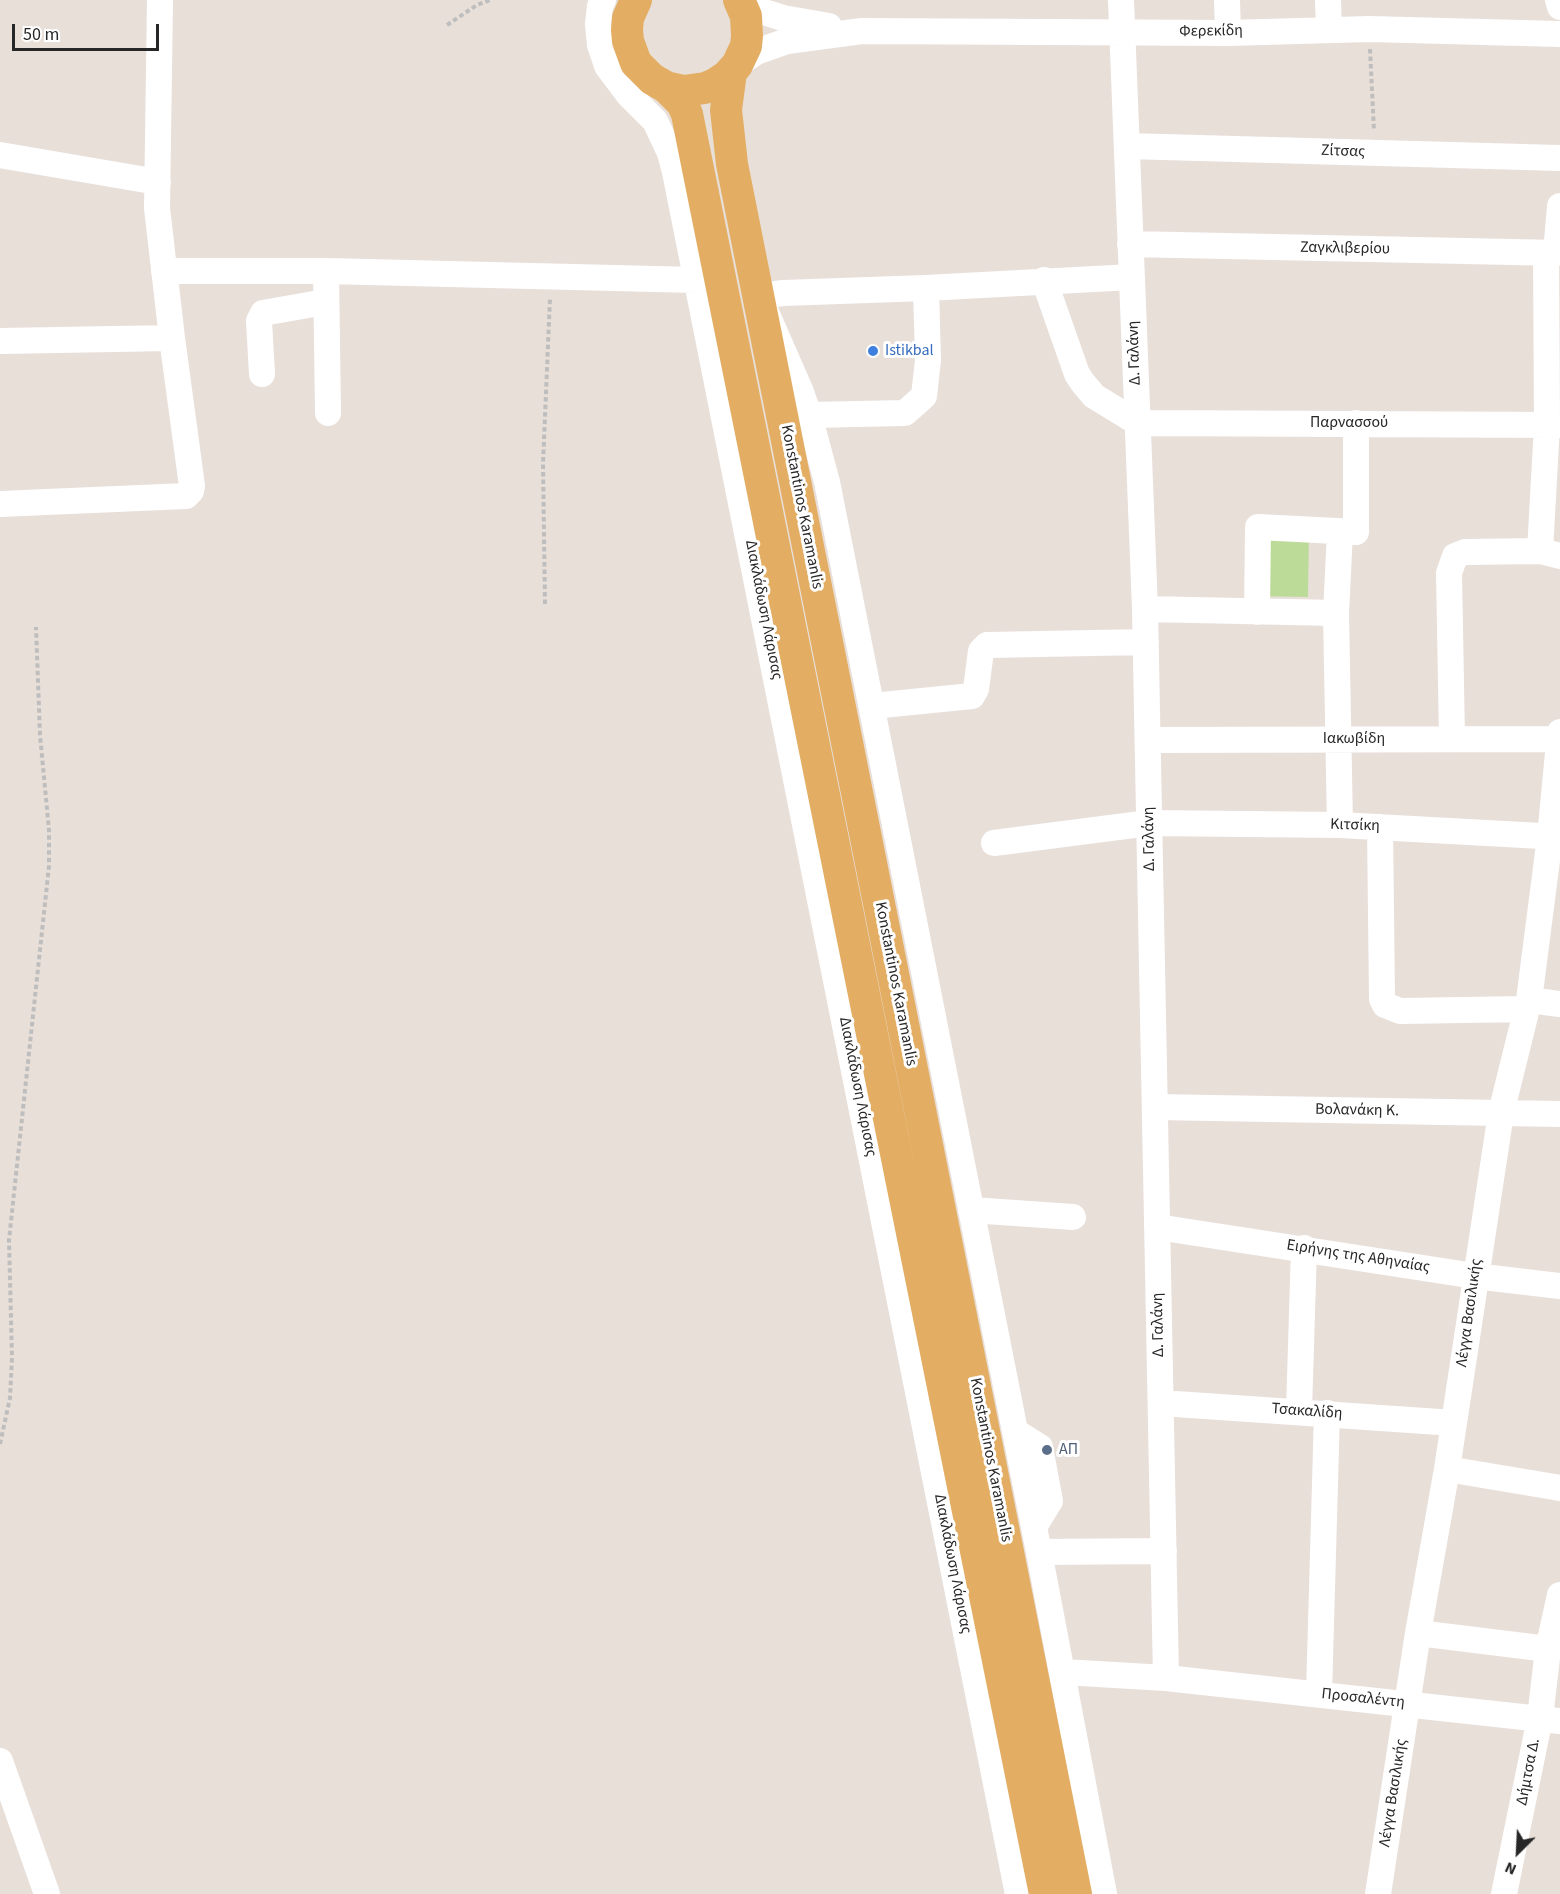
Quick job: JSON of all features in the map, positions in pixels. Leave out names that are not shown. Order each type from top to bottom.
[{"type":"main road","name":"Κonstantinos Karamanlis","points":[[636,0],[628,18],[627,30],[631,52],[643,72],[666,87],[682,103],[687,114],[1045,1894]]},
{"type":"main road","name":"Κonstantinos Karamanlis","points":[[740,0],[746,16],[747,36],[742,56],[734,68],[726,101],[727,132],[1076,1894]]},
{"type":"main road","points":[[666,87],[684,91],[705,88],[723,79],[734,68]]},
{"type":"street","points":[[0,504],[186,496],[192,486],[157,208],[160,0]]},
{"type":"street","name":"Φερεκίδη","points":[[740,0],[764,12],[783,18],[862,31]]},
{"type":"street","name":"Δ. Γαλάνη","points":[[1121,0],[1146,642],[1166,1678]]},
{"type":"street","points":[[1227,0],[1228,33]]},
{"type":"street","points":[[1328,0],[1329,29]]},
{"type":"street","points":[[1558,0],[1560,7]]},
{"type":"street","name":"Διακλάδωση Λάρισας","points":[[594,2],[600,45],[607,66],[622,87],[655,121],[670,153],[1018,1894]]},
{"type":"street","name":"Φερεκίδη","points":[[734,68],[770,45],[862,31],[1228,33],[1369,29],[1560,34]]},
{"type":"street","name":"Ζίτσας","points":[[1126,146],[1560,158]]},
{"type":"street","points":[[0,155],[158,182]]},
{"type":"street","points":[[1452,739],[1449,573],[1452,560],[1455,556],[1465,552],[1550,553],[1554,253],[1560,206]]},
{"type":"street","name":"Ζαγκλιβερίου","points":[[1131,244],[1554,253]]},
{"type":"street","points":[[164,271],[326,271],[696,280]]},
{"type":"street","points":[[326,271],[328,413]]},
{"type":"street","points":[[1104,1894],[1037,1539],[827,482],[801,392],[759,296],[1132,277]]},
{"type":"street","points":[[1044,280],[1077,374],[1095,396],[1138,423]]},
{"type":"street","points":[[809,415],[905,413],[924,396],[928,360],[926,288]]},
{"type":"street","points":[[262,374],[259,321],[263,313],[325,302]]},
{"type":"street","points":[[0,341],[172,338]]},
{"type":"street","name":"Παρνασσού","points":[[1138,423],[1553,425]]},
{"type":"street","points":[[1257,612],[1258,527],[1356,532],[1356,423]]},
{"type":"street","points":[[1340,532],[1336,613],[1340,825]]},
{"type":"street","points":[[1145,609],[1336,613]]},
{"type":"street","points":[[872,706],[972,696],[976,689],[981,651],[984,645],[1146,642]]},
{"type":"street","name":"Λέγγα Βασιλικής","points":[[1378,1894],[1418,1633],[1447,1469],[1501,1113],[1528,1005],[1555,837],[1560,732]]},
{"type":"street","name":"Ιακωβίδη","points":[[1148,740],[1560,739]]},
{"type":"street","name":"Κιτσίκη","points":[[994,843],[1149,823],[1340,825],[1555,837]]},
{"type":"street","points":[[1380,827],[1382,999],[1385,1005],[1400,1011],[1560,1004]]},
{"type":"street","name":"Βολανάκη Κ.","points":[[1155,1107],[1560,1114]]},
{"type":"street","points":[[971,1210],[1073,1217]]},
{"type":"street","name":"Ειρήνης της Αθηναίας","points":[[1157,1227],[1475,1276],[1560,1286]]},
{"type":"street","points":[[1299,1411],[1304,1248]]},
{"type":"street","name":"Τσακαλίδη","points":[[1161,1403],[1454,1423]]},
{"type":"street","points":[[1319,1694],[1327,1413]]},
{"type":"street","points":[[1447,1469],[1560,1488]]},
{"type":"street","points":[[1037,1539],[1164,1551]]},
{"type":"street","name":"Δήμτσα Δ.","points":[[1504,1894],[1550,1719],[1548,1649],[1560,1594]]},
{"type":"street","points":[[1418,1633],[1548,1649]]},
{"type":"street","name":"Προσαλέντη","points":[[1063,1672],[1166,1678],[1550,1719]]},
{"type":"street","points":[[2,1772],[47,1894]]},
{"type":"path","points":[[447,25],[477,5],[490,0]]},
{"type":"path","points":[[1369,29],[1376,153]]},
{"type":"path","points":[[545,604],[543,464],[551,276]]},
{"type":"path","points":[[0,1444],[12,1378],[10,1229],[49,866],[50,830],[40,735],[36,627]]},
{"type":"green space","points":[[1248,529],[1309,530],[1308,597],[1247,596]]},
{"type":"place","name":"Istikbal","points":[[873,351]]},
{"type":"place","name":"ΑΠ","points":[[1047,1450]]}]
